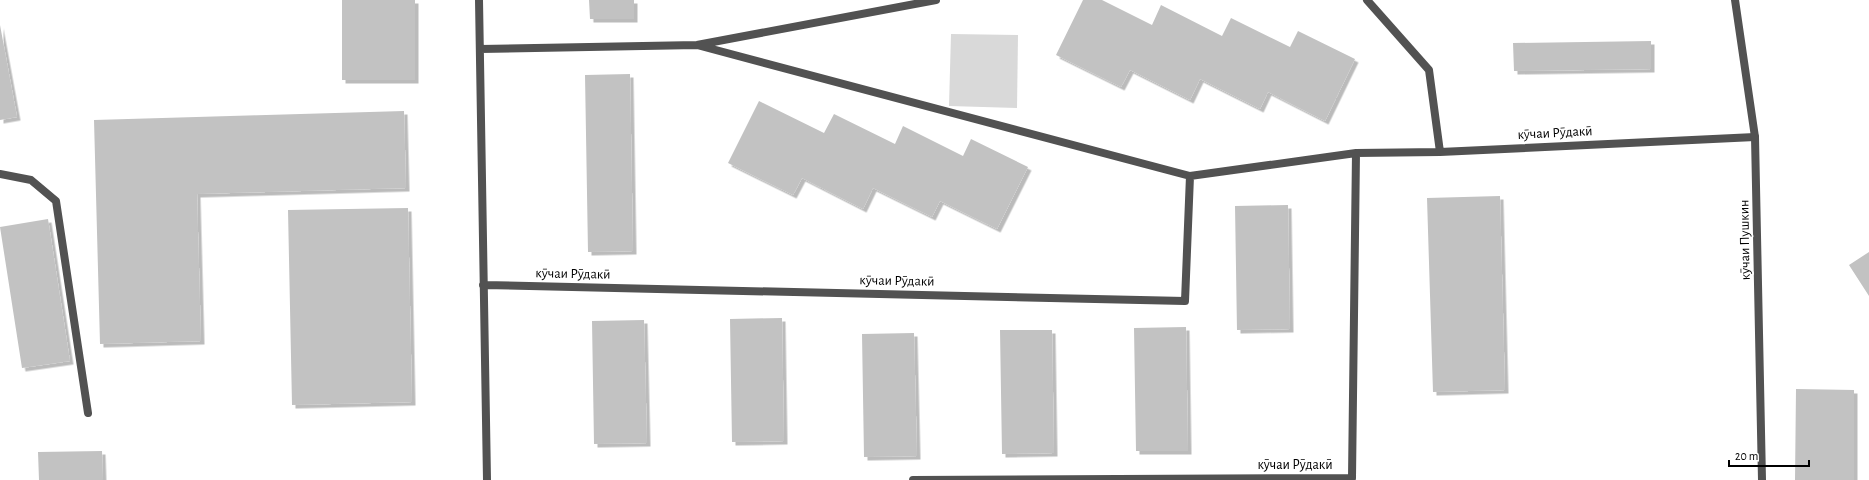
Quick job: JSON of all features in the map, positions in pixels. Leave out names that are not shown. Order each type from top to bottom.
[{"type":"street","points":[[479,0],[487,480]]},
{"type":"street","name":"кӯчаи Рӯдакӣ","points":[[480,49],[697,45],[936,0]]},
{"type":"street","points":[[1367,0],[1429,70],[1440,152]]},
{"type":"street","name":"кӯчаи Пушкин","points":[[1735,0],[1756,137],[1762,480]]},
{"type":"street","name":"кӯчаи Рӯдакӣ","points":[[697,45],[1190,176],[1356,153],[1440,152],[1756,137]]},
{"type":"street","name":"кӯчаи Рӯдакӣ","points":[[913,480],[1352,478],[1356,153]]},
{"type":"street","points":[[0,174],[31,180],[56,201],[88,414]]},
{"type":"street","name":"кӯчаи Рӯдакӣ","points":[[483,285],[1185,301],[1190,176]]},
{"type":"shaded area","points":[[951,34],[1018,35],[1017,108],[949,106]]},
{"type":"building","points":[[342,0],[415,0],[415,80],[342,80]]},
{"type":"building","points":[[589,0],[634,0],[634,19],[590,19]]},
{"type":"building","points":[[1083,0],[1102,0],[1152,25],[1161,5],[1222,36],[1231,18],[1290,47],[1298,31],[1355,59],[1325,121],[1268,92],[1260,109],[1200,79],[1190,100],[1130,70],[1121,87],[1056,55]]},
{"type":"building","points":[[0,25],[17,117],[0,120]]},
{"type":"building","points":[[1651,41],[1651,69],[1514,71],[1513,43]]},
{"type":"building","points":[[630,74],[633,251],[588,252],[585,75]]},
{"type":"building","points":[[759,101],[824,133],[834,114],[895,144],[903,126],[963,156],[971,139],[1028,167],[997,229],[940,201],[932,217],[873,188],[863,209],[802,178],[793,195],[728,163]]},
{"type":"building","points":[[404,111],[406,188],[197,194],[201,341],[100,344],[94,120]]},
{"type":"building","points":[[1500,196],[1505,390],[1433,392],[1427,198]]},
{"type":"building","points":[[1288,205],[1290,329],[1237,330],[1235,206]]},
{"type":"building","points":[[408,208],[412,402],[292,405],[288,210]]},
{"type":"building","points":[[48,219],[70,361],[22,368],[0,227]]},
{"type":"building","points":[[1869,252],[1869,296],[1849,265]]},
{"type":"building","points":[[782,318],[784,441],[732,442],[730,319]]},
{"type":"building","points":[[644,320],[647,443],[594,444],[592,321]]},
{"type":"building","points":[[1186,327],[1188,451],[1136,451],[1134,328]]},
{"type":"building","points":[[1000,330],[1052,330],[1054,453],[1002,454]]},
{"type":"building","points":[[914,333],[917,456],[864,457],[862,334]]},
{"type":"building","points":[[1796,389],[1854,390],[1854,480],[1795,480]]},
{"type":"building","points":[[102,451],[103,480],[39,480],[38,452]]}]
